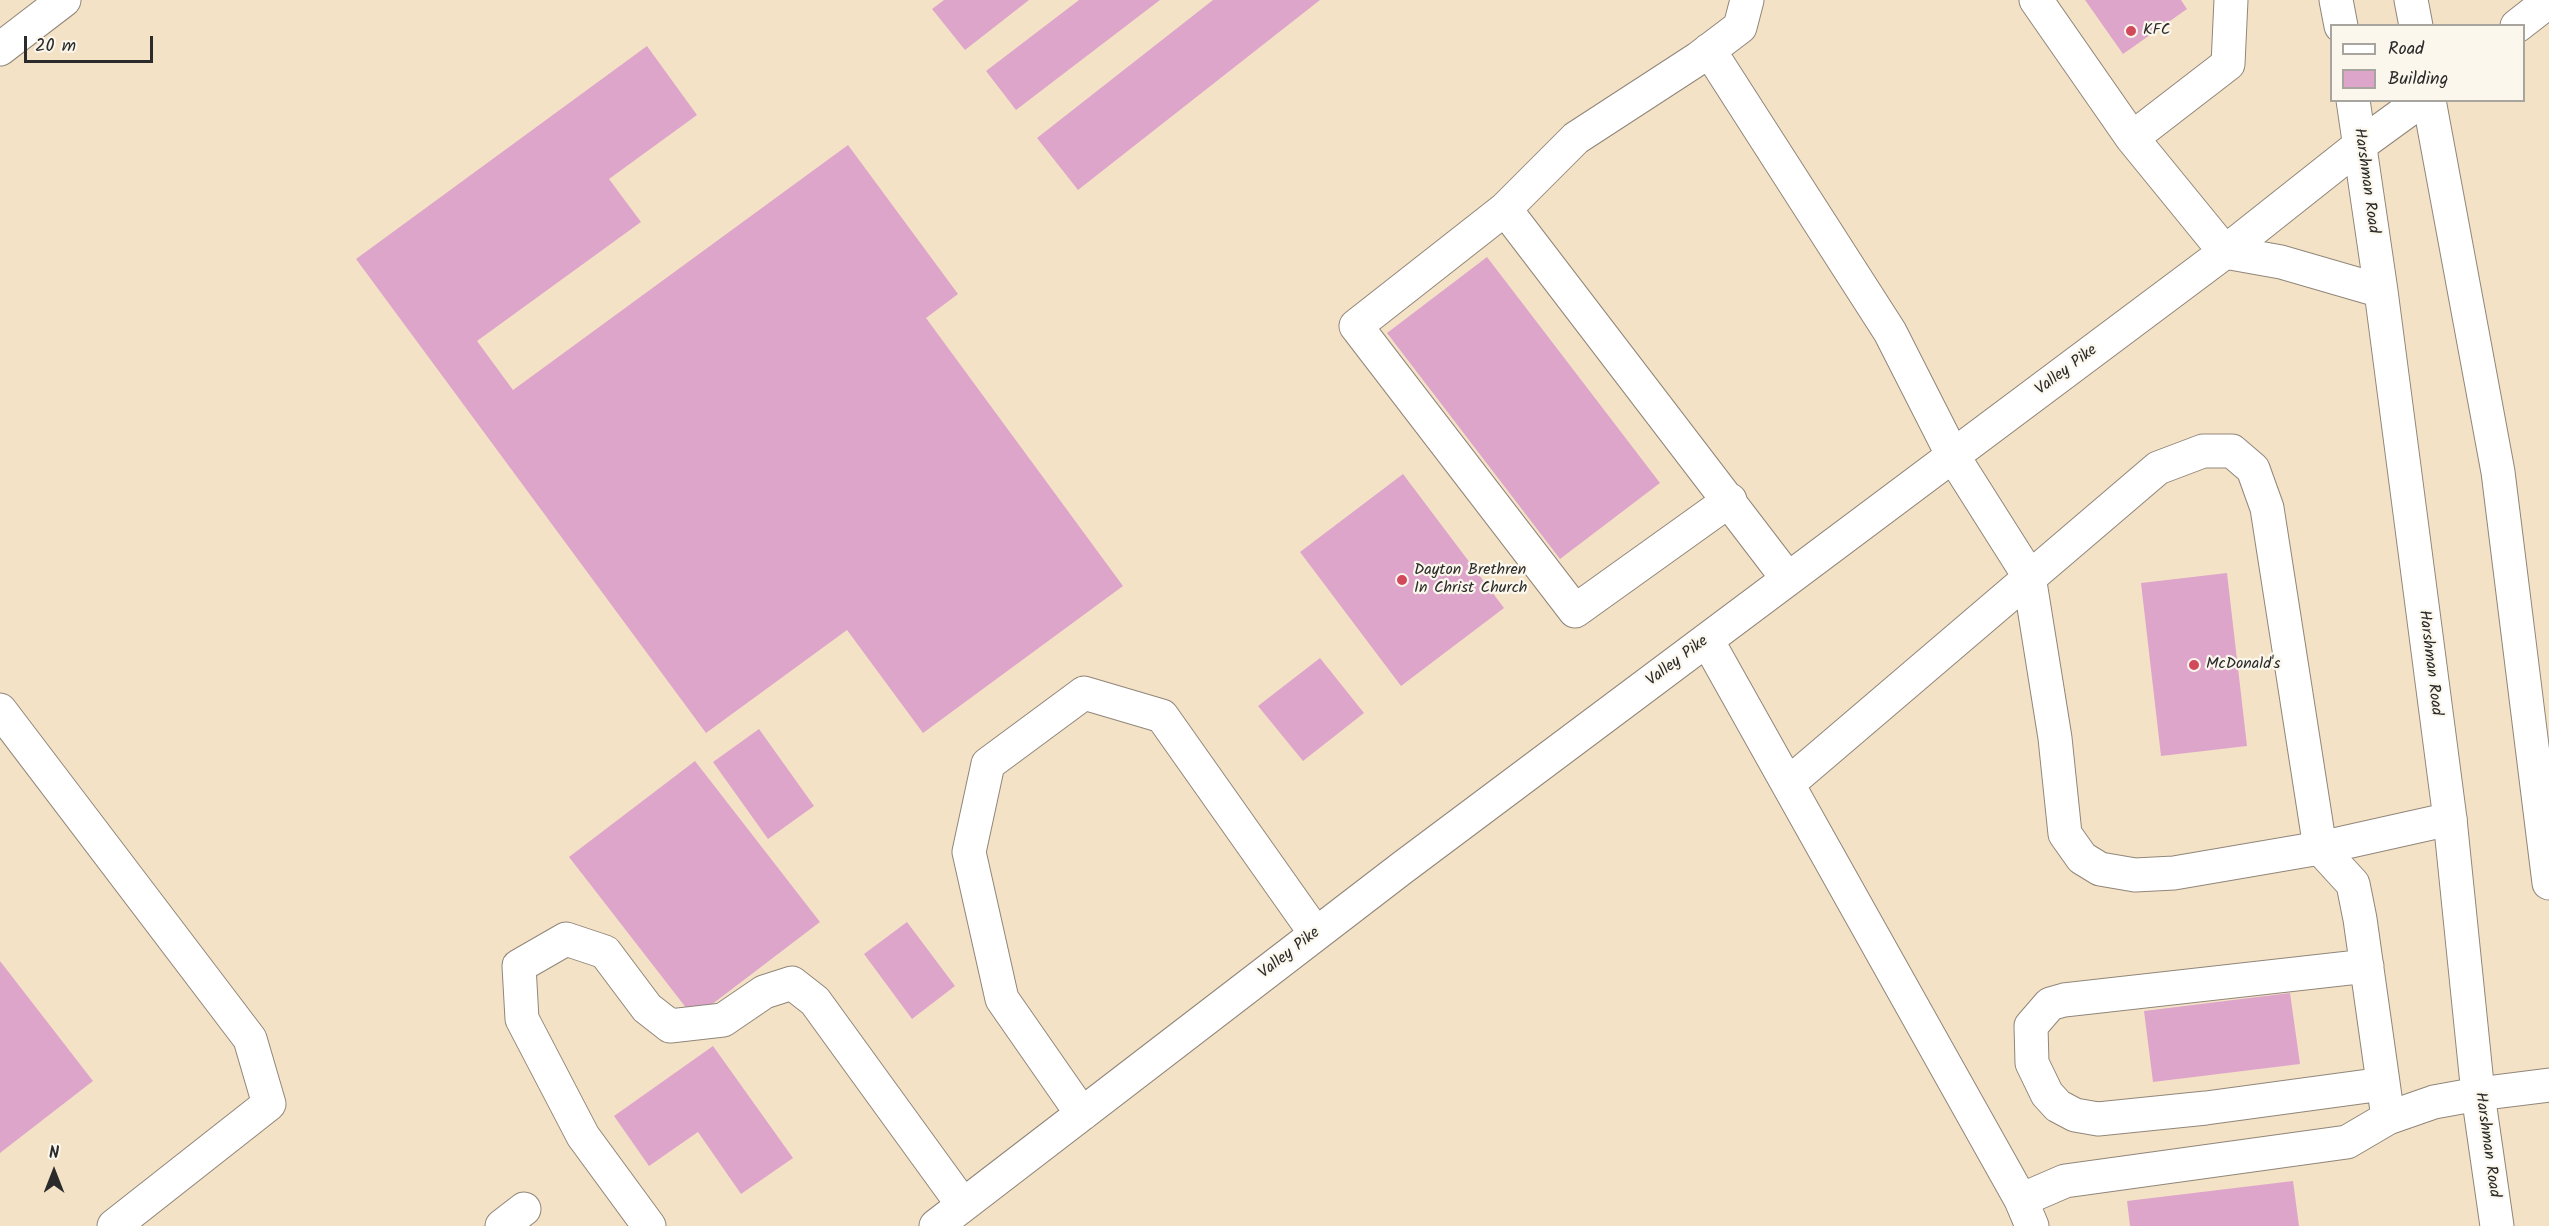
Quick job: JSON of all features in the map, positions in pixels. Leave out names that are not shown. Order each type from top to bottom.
[{"type":"main road","points":[[0,49],[64,0]]},
{"type":"main road","points":[[1730,500],[1575,611],[1356,326],[1505,209],[1576,138],[1740,27],[1747,0]]},
{"type":"main road","points":[[2036,0],[2132,138],[2225,252],[2281,262],[2381,291]]},
{"type":"main road","points":[[2132,138],[2229,64],[2232,0]]},
{"type":"main road","points":[[2336,0],[2341,24]]},
{"type":"main road","points":[[2411,0],[2416,24]]},
{"type":"main road","points":[[2520,24],[2549,1]]},
{"type":"main road","points":[[1709,50],[1807,199],[1890,332],[1953,456],[2029,576],[2055,738],[2065,834],[2082,858],[2100,868],[2135,875],[2175,873],[2320,848],[2450,819]]},
{"type":"main road","name":"Harshman Road","points":[[2353,102],[2381,291],[2450,819],[2478,1094],[2497,1226]]},
{"type":"main road","name":"Valley Pike","points":[[936,1226],[1316,934],[2225,252],[2360,145],[2419,102]]},
{"type":"main road","points":[[2430,102],[2498,472],[2549,883]]},
{"type":"main road","points":[[1505,209],[1730,500],[1788,579]]},
{"type":"main road","points":[[1789,783],[2158,468],[2203,450],[2232,450],[2253,469],[2266,508],[2320,848],[2352,884],[2367,966],[2388,1118]]},
{"type":"main road","points":[[1707,640],[1789,783],[2028,1219],[2065,1181],[2347,1142],[2388,1118],[2427,1104],[2478,1094],[2549,1085]]},
{"type":"main road","points":[[1082,1114],[1002,999],[969,852],[988,764],[1084,693],[1162,716],[1316,934]]},
{"type":"main road","points":[[0,710],[250,1039],[269,1104],[114,1226]]},
{"type":"main road","points":[[649,1226],[583,1136],[522,1018],[519,966],[566,939],[605,952],[647,1008],[670,1026],[723,1020],[764,992],[792,983],[815,1001],[963,1205]]},
{"type":"main road","points":[[2367,966],[2064,1000],[2050,1004],[2031,1026],[2032,1063],[2047,1094],[2058,1106],[2075,1115],[2098,1119],[2206,1108],[2383,1084]]},
{"type":"building","points":[[944,0],[1029,0],[965,50],[932,9]]},
{"type":"building","points":[[1079,0],[1160,0],[1016,110],[986,71]]},
{"type":"building","points":[[1213,0],[1320,0],[1078,190],[1037,138]]},
{"type":"building","name":"KFC","points":[[2085,0],[2181,0],[2187,9],[2123,54]]},
{"type":"building","points":[[647,46],[697,115],[609,179],[641,222],[477,341],[513,390],[848,145],[958,294],[926,318],[1123,586],[923,733],[847,630],[706,733],[356,259]]},
{"type":"building","points":[[1487,257],[1660,483],[1560,559],[1387,333]]},
{"type":"building","name":"Dayton Brethren In Christ Church","points":[[1403,474],[1504,608],[1401,686],[1300,552]]},
{"type":"building","name":"McDonald's","points":[[2227,573],[2247,746],[2161,756],[2141,583]]},
{"type":"building","points":[[1320,658],[1364,713],[1303,761],[1258,706]]},
{"type":"building","points":[[759,729],[814,806],[768,839],[713,762]]},
{"type":"building","points":[[695,761],[820,922],[694,1018],[569,857]]},
{"type":"building","points":[[907,922],[955,986],[912,1019],[864,954]]},
{"type":"building","points":[[0,961],[93,1081],[0,1153]]},
{"type":"building","points":[[2290,993],[2300,1064],[2153,1082],[2144,1011]]},
{"type":"building","points":[[713,1046],[793,1158],[741,1194],[698,1132],[649,1166],[614,1116]]},
{"type":"building","points":[[2293,1181],[2299,1226],[2130,1226],[2127,1201]]},
{"type":"place","name":"KFC","points":[[2131,31]]},
{"type":"place","name":"Dayton Brethren In Christ Church","points":[[1402,580]]},
{"type":"place","name":"McDonald's","points":[[2194,665]]}]
